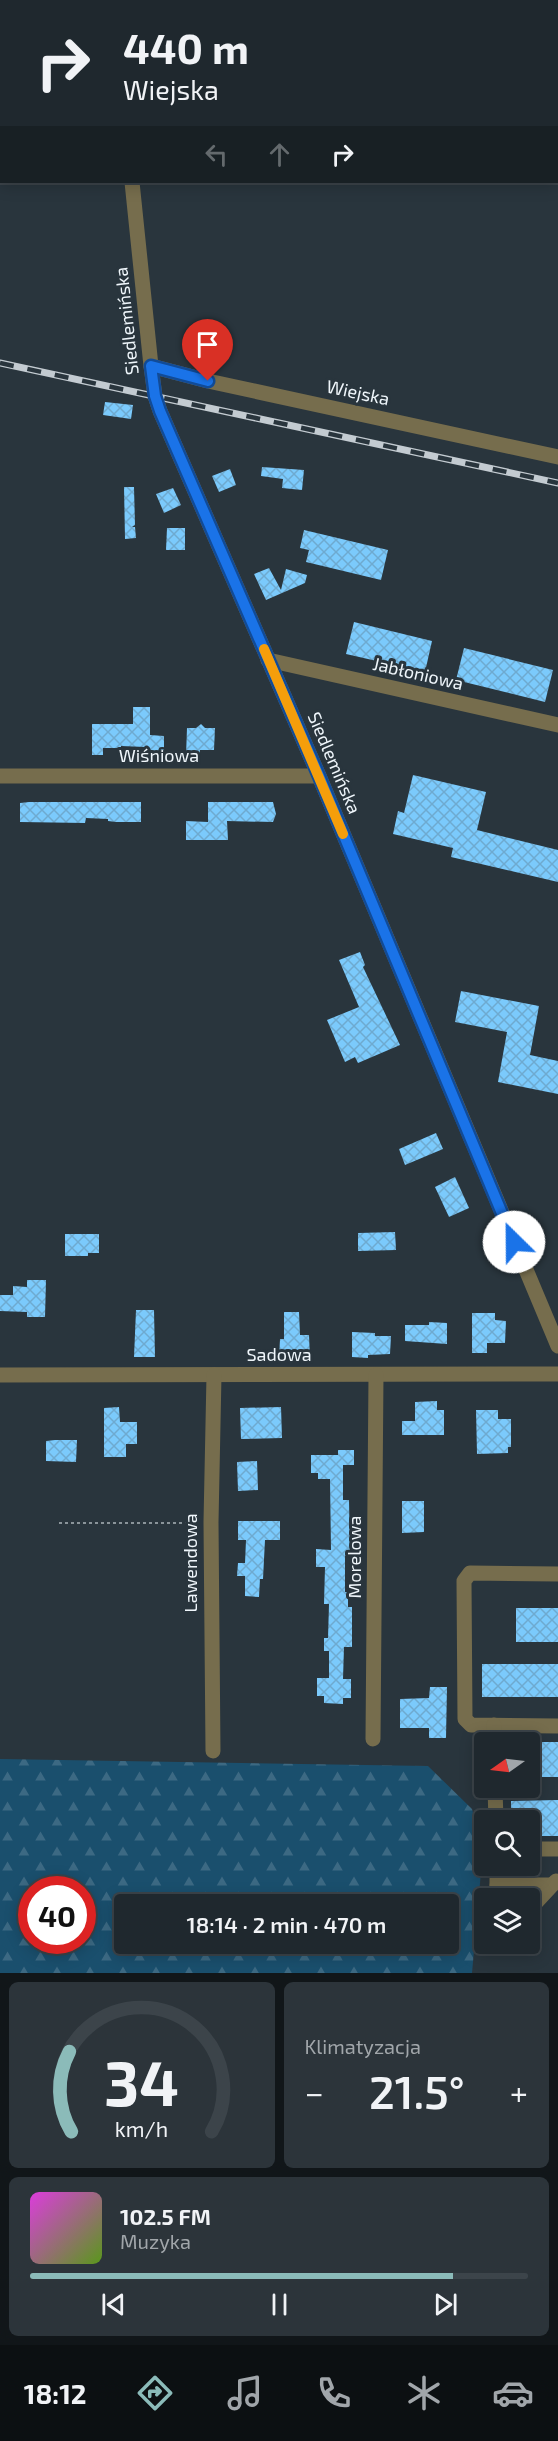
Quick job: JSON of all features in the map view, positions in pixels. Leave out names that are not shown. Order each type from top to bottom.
[{"type":"street","name":"Siedlemińska","points":[[132,183],[151,366],[155,396],[160,411],[319,776],[558,1346]]},
{"type":"street","name":"Wiejska","points":[[151,366],[208,381],[558,457]]},
{"type":"street","name":"Jabłoniowa","points":[[268,660],[558,725]]},
{"type":"street","name":"Wiśniowa","points":[[0,776],[319,776]]},
{"type":"street","name":"Sadowa","points":[[0,1375],[558,1374]]},
{"type":"street","name":"Lawendowa","points":[[213,1751],[211,1522],[214,1375]]},
{"type":"street","name":"Morelowa","points":[[373,1739],[376,1375]]},
{"type":"street","points":[[558,1574],[470,1573],[464,1581],[465,1719],[471,1725],[558,1726]]},
{"type":"street","points":[[494,1725],[494,1732]]},
{"type":"street","points":[[540,1849],[558,1849]]},
{"type":"street","points":[[520,1888],[555,1882]]},
{"type":"street","points":[[540,1898],[555,1882]]},
{"type":"path","points":[[59,1523],[211,1522]]},
{"type":"green space","points":[[0,1759],[428,1766],[472,1809],[474,1816],[474,1876],[481,1876],[480,1888],[474,1888],[472,1973],[0,1973]]},
{"type":"building","points":[[105,402],[133,405],[131,419],[103,415]]},
{"type":"building","points":[[262,467],[304,470],[302,490],[282,488],[283,479],[261,476]]},
{"type":"building","points":[[230,469],[236,485],[219,492],[212,476]]},
{"type":"building","points":[[124,487],[134,487],[135,525],[132,527],[135,527],[136,538],[125,539]]},
{"type":"building","points":[[173,488],[181,505],[164,513],[156,494]]},
{"type":"building","points":[[167,528],[185,528],[185,550],[166,550]]},
{"type":"building","points":[[304,530],[388,550],[381,580],[306,562],[309,550],[300,548]]},
{"type":"building","points":[[269,568],[281,590],[286,569],[307,575],[305,583],[266,600],[254,574]]},
{"type":"building","points":[[354,622],[432,641],[425,672],[346,654]]},
{"type":"building","points":[[464,648],[553,670],[545,702],[456,680]]},
{"type":"building","points":[[133,707],[150,707],[150,735],[164,736],[164,757],[145,757],[145,747],[121,746],[121,748],[103,748],[103,755],[92,755],[92,724],[133,724]]},
{"type":"building","points":[[201,724],[205,728],[215,728],[214,750],[200,750],[200,757],[186,756],[187,728],[196,728]]},
{"type":"building","points":[[413,775],[486,792],[477,830],[558,850],[558,882],[451,857],[453,848],[393,834],[398,811],[404,813]]},
{"type":"building","points":[[141,802],[141,822],[116,822],[108,821],[108,819],[86,818],[85,823],[20,822],[20,803]]},
{"type":"building","points":[[208,802],[273,802],[276,814],[273,822],[227,821],[228,840],[186,840],[186,821],[208,822]]},
{"type":"building","points":[[360,952],[365,965],[363,967],[400,1045],[358,1063],[355,1057],[345,1062],[327,1020],[359,1007],[339,960]]},
{"type":"building","points":[[461,991],[539,1006],[530,1055],[558,1061],[558,1094],[498,1082],[507,1032],[455,1022]]},
{"type":"building","points":[[436,1133],[443,1149],[405,1165],[399,1149]]},
{"type":"building","points":[[455,1177],[469,1208],[449,1217],[435,1187]]},
{"type":"building","points":[[395,1232],[396,1250],[358,1251],[358,1233]]},
{"type":"building","points":[[65,1234],[99,1234],[99,1253],[88,1253],[88,1256],[65,1256]]},
{"type":"building","points":[[27,1280],[46,1280],[45,1317],[27,1317],[27,1312],[0,1311],[0,1295],[13,1295],[13,1286],[27,1287]]},
{"type":"building","points":[[136,1310],[154,1310],[155,1357],[134,1357]]},
{"type":"building","points":[[284,1312],[299,1312],[300,1335],[309,1335],[310,1358],[279,1358],[280,1339],[284,1339]]},
{"type":"building","points":[[472,1313],[495,1313],[495,1320],[506,1321],[505,1343],[487,1343],[487,1353],[472,1353]]},
{"type":"building","points":[[429,1322],[447,1323],[447,1344],[405,1341],[405,1325],[429,1325]]},
{"type":"building","points":[[352,1332],[391,1336],[390,1354],[368,1355],[368,1358],[352,1357]]},
{"type":"building","points":[[437,1401],[437,1410],[444,1410],[444,1435],[402,1435],[402,1421],[415,1421],[415,1402]]},
{"type":"building","points":[[119,1407],[120,1422],[137,1422],[137,1444],[126,1444],[126,1457],[104,1457],[104,1408]]},
{"type":"building","points":[[281,1407],[282,1438],[241,1439],[240,1408]]},
{"type":"building","points":[[476,1410],[498,1410],[498,1419],[511,1419],[511,1447],[508,1447],[508,1453],[477,1454]]},
{"type":"building","points":[[77,1440],[76,1462],[46,1461],[46,1441]]},
{"type":"building","points":[[338,1450],[354,1450],[354,1465],[343,1465],[343,1500],[349,1500],[350,1556],[345,1556],[345,1592],[348,1592],[348,1607],[352,1607],[352,1647],[344,1647],[343,1679],[351,1679],[351,1698],[343,1698],[343,1704],[324,1703],[324,1696],[317,1696],[317,1678],[329,1678],[329,1651],[324,1651],[324,1638],[328,1638],[329,1604],[324,1604],[325,1567],[316,1567],[316,1549],[331,1550],[330,1479],[318,1479],[318,1473],[311,1473],[311,1455],[338,1455]]},
{"type":"building","points":[[257,1461],[258,1490],[238,1491],[237,1462]]},
{"type":"building","points":[[402,1501],[424,1501],[424,1532],[402,1533]]},
{"type":"building","points":[[238,1521],[280,1521],[280,1540],[265,1540],[263,1579],[260,1579],[259,1597],[245,1596],[245,1576],[237,1576],[238,1563],[245,1563],[246,1540],[238,1540]]},
{"type":"building","points":[[516,1608],[558,1608],[558,1642],[516,1642]]},
{"type":"building","points":[[482,1664],[558,1664],[558,1697],[482,1697]]},
{"type":"building","points":[[430,1687],[447,1687],[446,1738],[429,1738],[429,1728],[400,1728],[400,1699],[429,1698]]},
{"type":"building","points":[[540,1742],[558,1742],[558,1777],[540,1777]]},
{"type":"building","points":[[558,1800],[558,1836],[540,1836],[540,1810],[511,1810],[511,1801]]},
{"type":"railway","points":[[0,363],[558,483]]},
{"type":"slow traffic","points":[[264,649],[343,834]]},
{"type":"route","points":[[208,381],[151,366],[155,396],[160,411],[319,776],[514,1242]]}]
